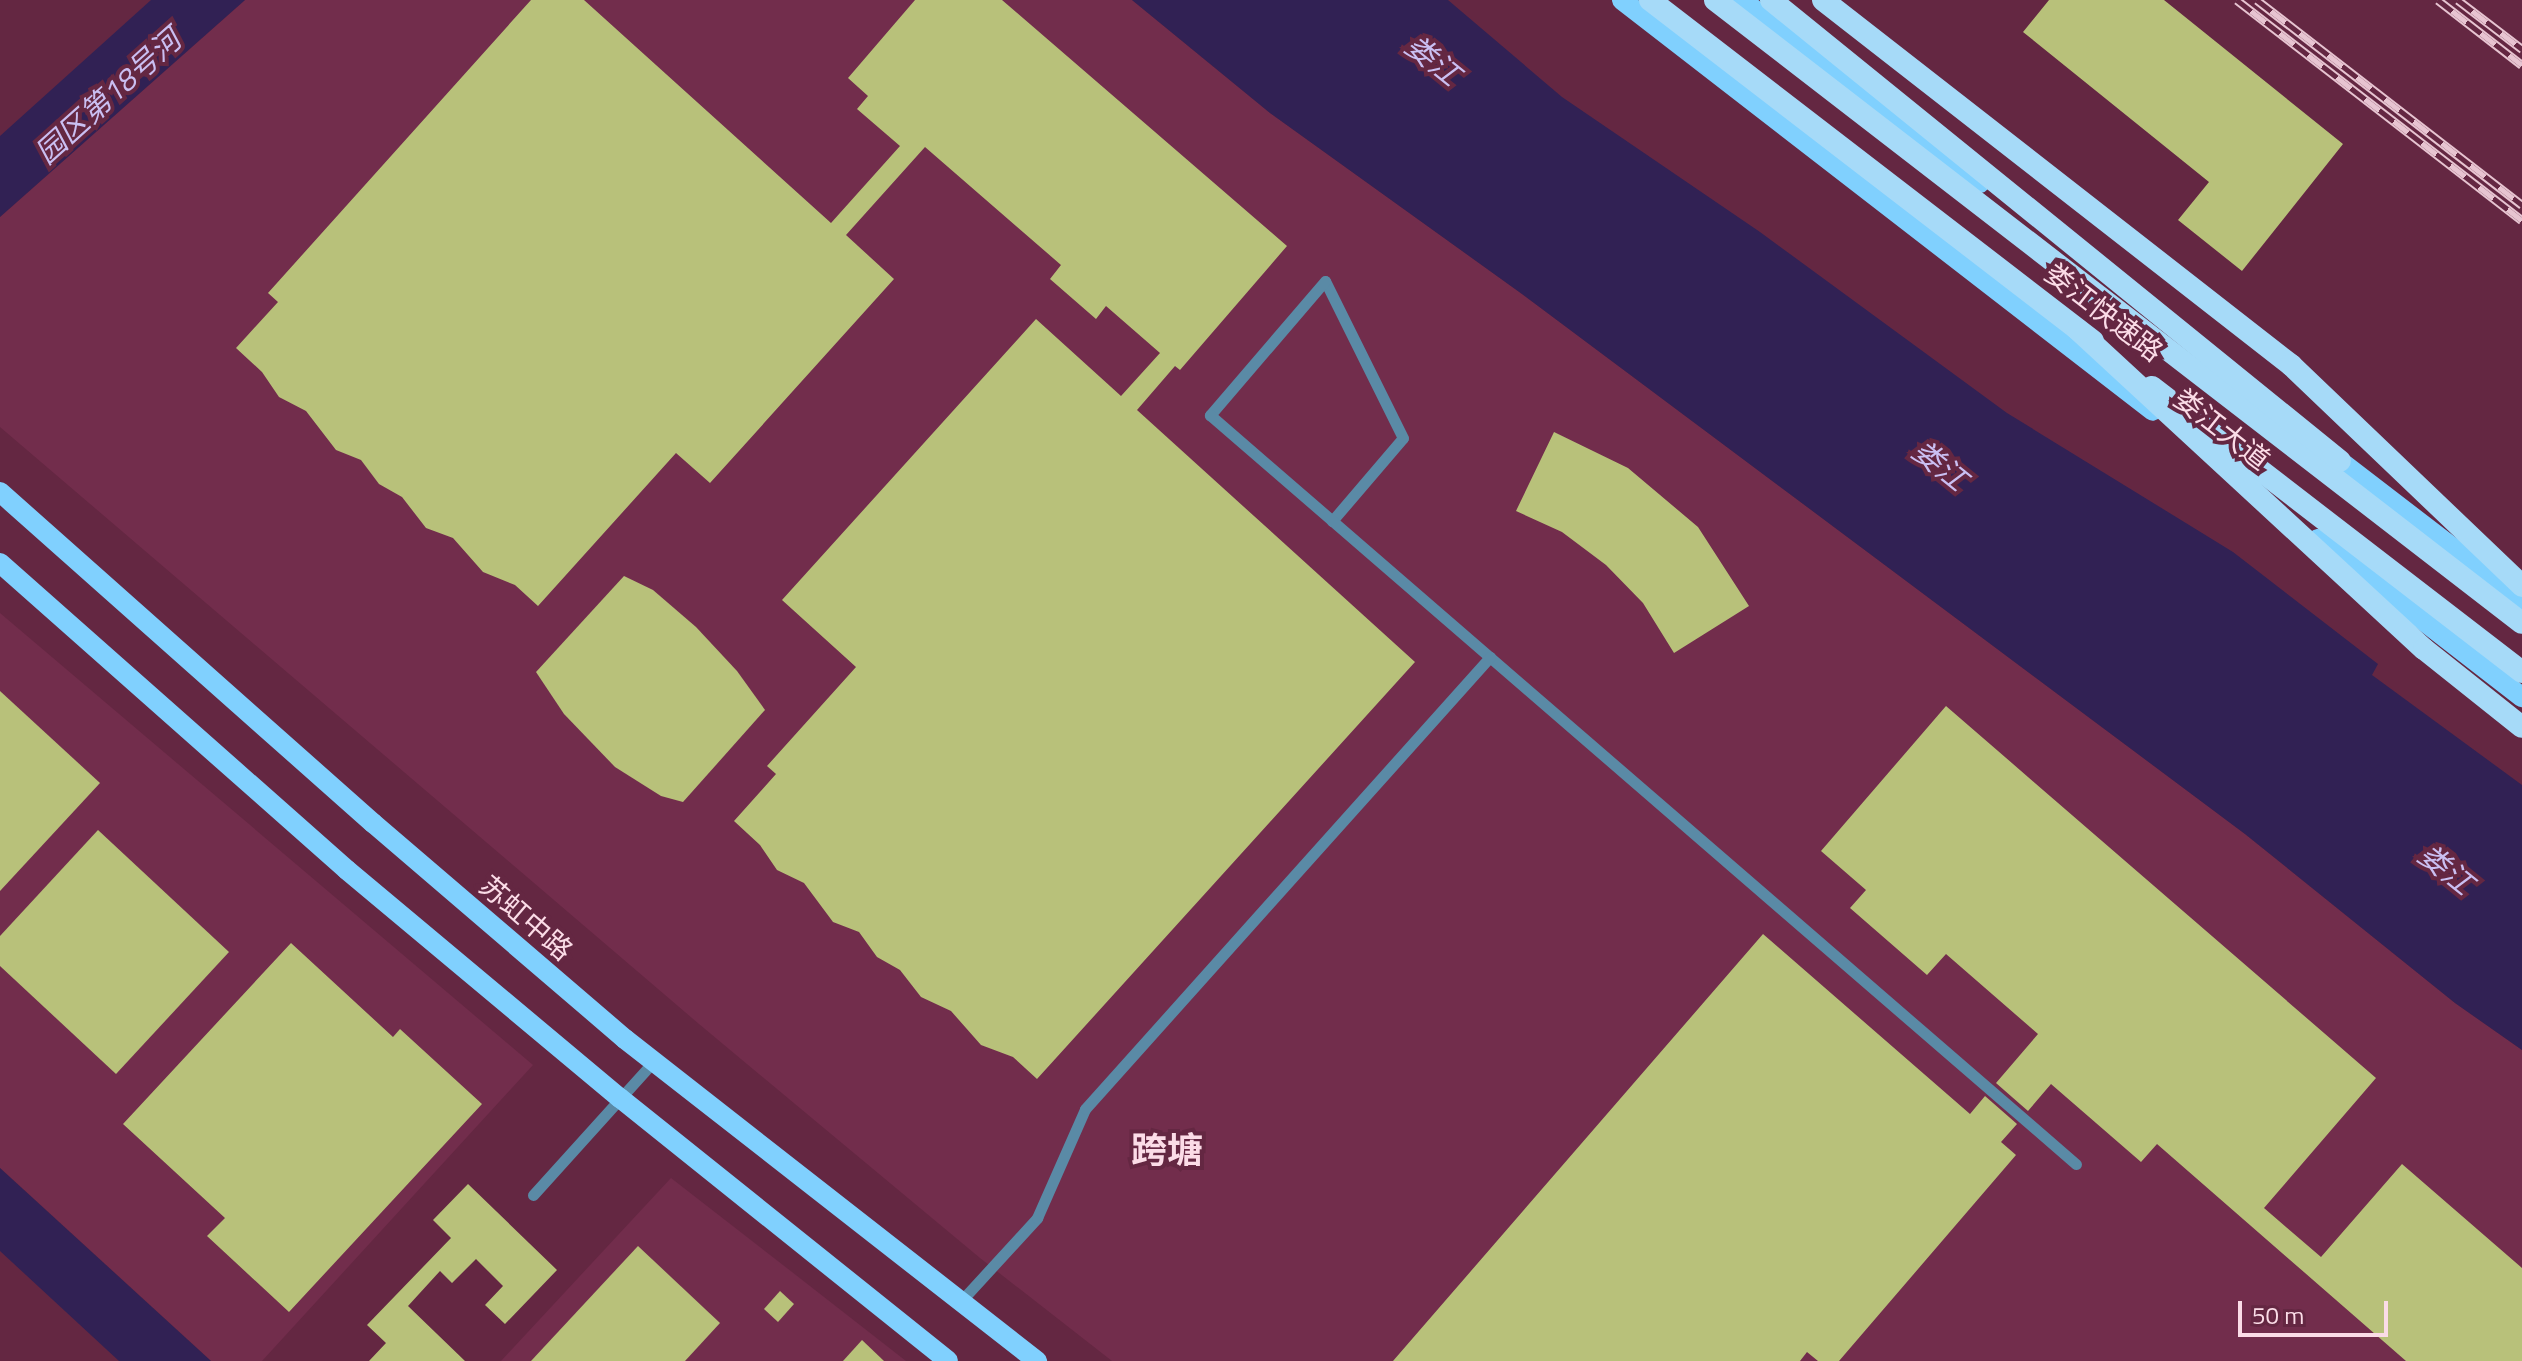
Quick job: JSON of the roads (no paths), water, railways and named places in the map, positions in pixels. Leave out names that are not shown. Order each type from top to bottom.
[{"type":"highway","name":"娄江快速路","points":[[1650,0],[2522,672]]},
{"type":"highway","name":"娄江快速路","points":[[1715,0],[2522,623]]},
{"type":"highway","points":[[1771,0],[2340,461]]},
{"type":"highway","points":[[1823,0],[2291,365],[2516,580]]},
{"type":"highway","points":[[2077,329],[2424,649],[2522,727]]},
{"type":"main road","name":"娄江大道","points":[[1622,0],[2522,697]]},
{"type":"main road","name":"娄江大道","points":[[1742,0],[2522,601]]},
{"type":"main road","name":"苏虹中路","points":[[0,492],[373,823],[653,1062],[1037,1361]]},
{"type":"main road","points":[[0,563],[347,870],[620,1098],[948,1361]]},
{"type":"lane","points":[[1332,521],[1403,438],[1325,281],[1210,415],[1332,521],[2076,1164]]},
{"type":"lane","points":[[961,1301],[1037,1218],[1085,1109],[1490,657]]},
{"type":"lane","points":[[533,1195],[653,1062]]},
{"type":"water","name":"园区第18号河","points":[[151,0],[245,0],[0,217],[0,136]]},
{"type":"water","name":"娄江","points":[[1132,0],[1448,0],[1562,97],[1760,232],[2007,413],[2233,552],[2378,664],[2372,675],[2522,785],[2522,1050],[2455,1003],[2245,834],[1522,294],[1270,113]]},
{"type":"water","points":[[0,1168],[211,1361],[119,1361],[0,1251]]},
{"type":"railway","points":[[2237,0],[2522,220]]},
{"type":"railway","points":[[2257,0],[2522,205]]},
{"type":"railway","points":[[2438,0],[2522,65]]},
{"type":"railway","points":[[2458,0],[2522,49]]},
{"type":"district","name":"跨塘","points":[[1167,1150]]}]
